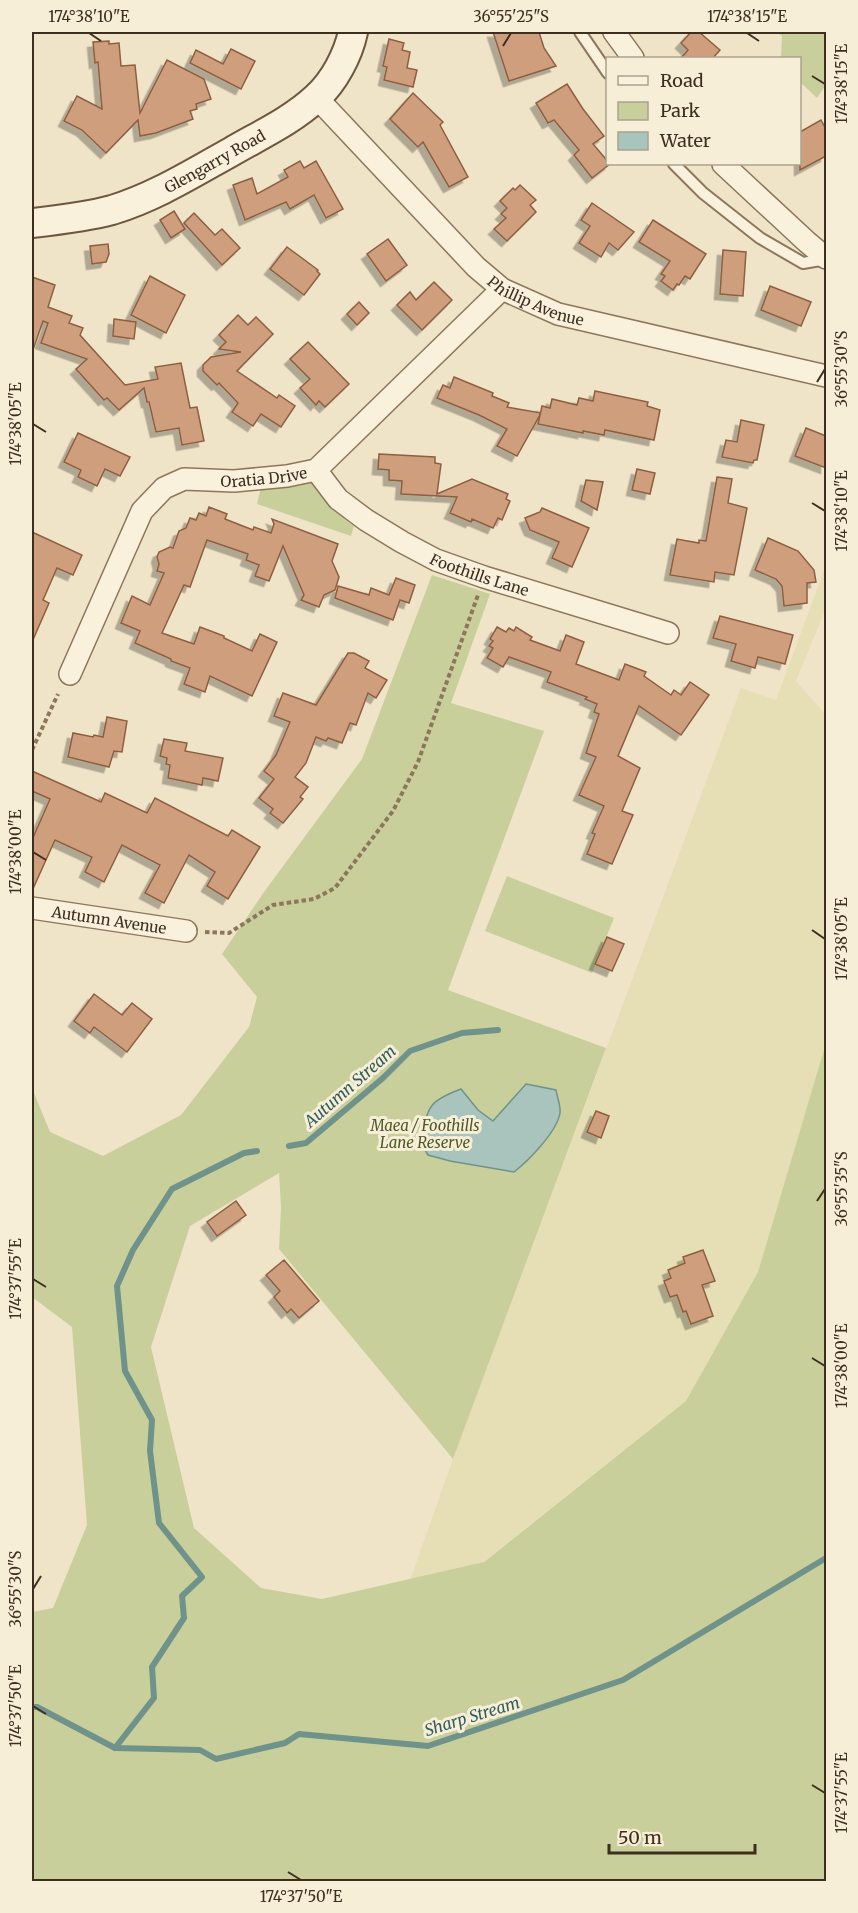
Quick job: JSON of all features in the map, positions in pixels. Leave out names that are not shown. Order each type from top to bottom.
[{"type":"main road","name":"Glengarry Road","points":[[32,223],[111,210],[141,200],[287,120],[317,98],[334,76],[350,44],[353,32]]},
{"type":"street","points":[[614,32],[632,57]]},
{"type":"street","name":"Phillip Avenue","points":[[317,98],[476,267],[502,289],[558,314],[826,376]]},
{"type":"street","points":[[724,165],[826,259]]},
{"type":"street","name":"Oratia Drive","points":[[70,674],[142,511],[164,488],[184,479],[234,481],[288,476],[316,470],[502,289]]},
{"type":"street","name":"Foothills Lane","points":[[316,470],[338,499],[347,506],[402,542],[436,560],[484,577],[668,633]]},
{"type":"street","name":"Autumn Avenue","points":[[32,908],[186,931]]},
{"type":"lane","points":[[580,32],[606,70]]},
{"type":"lane","points":[[675,165],[703,193],[760,237],[802,262],[826,259]]},
{"type":"path","points":[[186,931],[229,933],[273,905],[314,899],[336,888],[393,811],[418,762],[480,587]]},
{"type":"path","points":[[32,750],[58,694]]},
{"type":"shaded area","points":[[826,565],[826,608],[796,681],[826,715],[826,1043],[758,1272],[686,1401],[483,1562],[408,1586],[453,1459],[741,688],[776,700]]},
{"type":"green space","points":[[777,32],[826,32],[826,85],[817,98],[801,83],[801,57],[781,57],[782,36]]},
{"type":"green space","points":[[308,482],[321,491],[341,515],[354,526],[351,536],[257,504],[261,488]]},
{"type":"green space","name":"Maea / Foothills Lane Reserve","points":[[432,575],[490,594],[451,703],[544,731],[448,990],[606,1048],[453,1459],[279,1249],[281,1207],[279,1173],[190,1226],[151,1347],[194,1528],[261,1588],[322,1599],[484,1562],[686,1401],[758,1272],[826,1043],[826,1881],[32,1881],[32,1612],[53,1608],[87,1525],[72,1327],[32,1297],[32,1088],[50,1132],[103,1156],[181,1115],[249,1027],[257,997],[222,954],[264,892],[362,759]]},
{"type":"green space","points":[[507,876],[614,918],[592,973],[485,931]]},
{"type":"water","points":[[526,1084],[556,1090],[560,1113],[548,1137],[534,1154],[514,1172],[428,1155],[420,1142],[428,1113],[435,1102],[461,1089],[478,1110],[493,1121]]},
{"type":"building","points":[[493,32],[539,32],[544,48],[556,66],[509,81]]},
{"type":"building","points":[[691,32],[699,32],[720,50],[714,57],[682,57],[688,50],[681,43]]},
{"type":"building","points":[[389,39],[404,43],[402,50],[410,52],[407,68],[417,70],[413,87],[384,80],[387,67],[383,66]]},
{"type":"building","points":[[109,41],[109,44],[119,43],[121,66],[135,65],[140,113],[167,60],[204,79],[211,99],[196,104],[197,109],[190,111],[193,119],[156,133],[140,136],[138,120],[106,153],[82,130],[64,121],[77,96],[102,109],[98,62],[95,63],[93,42]]},
{"type":"building","points":[[231,49],[255,61],[241,89],[190,63],[196,50],[223,64]]},
{"type":"building","points":[[567,84],[604,136],[593,144],[606,159],[606,165],[609,165],[592,178],[574,155],[579,150],[554,120],[548,123],[536,103]]},
{"type":"building","points":[[413,93],[443,122],[440,125],[468,177],[449,187],[423,142],[418,147],[390,119]]},
{"type":"building","points":[[821,120],[826,129],[826,156],[800,170],[801,165],[801,131]]},
{"type":"building","points":[[300,161],[304,168],[316,161],[343,209],[326,218],[314,195],[290,209],[286,202],[245,220],[233,185],[252,178],[257,194],[288,177],[284,170]]},
{"type":"building","points":[[520,185],[536,200],[530,205],[536,212],[507,241],[494,229],[506,218],[501,214],[507,208],[500,201],[513,188],[515,190]]},
{"type":"building","points":[[592,203],[634,232],[618,250],[609,243],[601,257],[579,243],[590,226],[581,220]]},
{"type":"building","points":[[174,211],[185,229],[171,238],[160,220]]},
{"type":"building","points":[[194,213],[215,235],[222,229],[240,248],[222,265],[184,223]]},
{"type":"building","points":[[653,220],[706,254],[690,279],[685,276],[673,290],[661,281],[665,276],[661,274],[670,261],[639,242]]},
{"type":"building","points":[[388,239],[407,265],[386,281],[367,254]]},
{"type":"building","points":[[108,244],[109,254],[106,262],[92,264],[90,246]]},
{"type":"building","points":[[287,247],[318,270],[320,274],[304,295],[270,269]]},
{"type":"building","points":[[723,250],[746,252],[743,296],[720,294]]},
{"type":"building","points":[[150,276],[185,295],[166,333],[131,315]]},
{"type":"building","points":[[32,277],[55,285],[48,307],[72,316],[69,323],[83,328],[80,335],[125,385],[158,379],[155,367],[181,363],[190,408],[197,407],[204,441],[182,445],[179,428],[156,432],[144,388],[119,410],[107,398],[104,400],[76,369],[87,359],[41,343],[48,323],[43,321],[34,347],[32,346]]},
{"type":"building","points":[[434,282],[452,300],[422,330],[397,305],[410,292],[416,300]]},
{"type":"building","points":[[770,286],[811,302],[801,326],[761,310]]},
{"type":"building","points":[[359,302],[369,313],[357,325],[347,314]]},
{"type":"building","points":[[238,315],[248,325],[256,317],[273,334],[237,371],[277,398],[279,395],[295,406],[281,427],[261,414],[253,426],[232,412],[238,403],[219,383],[217,385],[203,371],[203,365],[211,357],[241,352],[219,349],[226,342],[219,335]]},
{"type":"building","points":[[114,319],[136,322],[134,339],[113,336]]},
{"type":"building","points":[[308,342],[349,384],[325,407],[319,401],[316,405],[300,388],[310,379],[290,359]]},
{"type":"building","points":[[454,377],[493,393],[492,396],[509,403],[507,407],[541,413],[517,456],[497,446],[507,429],[437,398],[443,385],[450,388]]},
{"type":"building","points":[[595,391],[648,402],[647,406],[660,410],[654,440],[605,430],[604,435],[538,424],[542,406],[550,408],[552,399],[577,405],[579,398],[593,401]]},
{"type":"building","points":[[741,420],[764,425],[757,460],[753,463],[722,457],[726,440],[737,442]]},
{"type":"building","points":[[806,428],[826,436],[826,468],[795,456]]},
{"type":"building","points":[[78,433],[130,457],[120,476],[105,469],[97,486],[78,477],[81,470],[64,462]]},
{"type":"building","points":[[379,454],[435,457],[435,463],[441,464],[437,494],[472,479],[508,494],[506,499],[510,501],[502,520],[498,518],[493,528],[450,513],[457,497],[401,494],[402,481],[389,480],[389,470],[378,469]]},
{"type":"building","points":[[637,469],[655,473],[650,494],[632,490]]},
{"type":"building","points":[[717,477],[732,479],[728,503],[747,508],[734,575],[715,572],[714,582],[670,575],[677,539],[699,543],[699,540],[706,541]]},
{"type":"building","points":[[586,480],[603,482],[597,510],[581,501]]},
{"type":"building","points":[[209,507],[227,514],[225,519],[253,530],[254,527],[271,533],[274,524],[272,519],[338,544],[332,561],[339,577],[335,590],[324,595],[319,607],[301,600],[304,595],[283,546],[269,581],[255,576],[259,565],[246,560],[248,554],[207,540],[190,587],[184,585],[162,633],[194,644],[200,627],[224,636],[252,651],[260,634],[277,642],[252,696],[210,676],[205,692],[184,684],[190,668],[135,643],[140,631],[121,623],[132,596],[150,605],[164,573],[157,571],[159,552],[173,548],[179,531],[186,528],[190,518],[196,520],[199,513],[206,516]]},
{"type":"building","points":[[542,508],[589,528],[572,567],[552,558],[559,542],[530,530],[525,518],[540,512]]},
{"type":"building","points":[[32,532],[82,555],[73,575],[57,568],[43,600],[49,603],[32,642]]},
{"type":"building","points":[[768,538],[798,551],[814,570],[816,582],[807,583],[807,603],[784,606],[782,586],[776,579],[755,570]]},
{"type":"building","points":[[396,578],[415,585],[409,603],[400,600],[393,620],[335,598],[338,586],[369,595],[371,588],[389,595]]},
{"type":"building","points":[[720,616],[793,635],[785,664],[758,657],[755,668],[731,661],[736,644],[713,638]]},
{"type":"building","points":[[497,627],[506,632],[509,628],[514,631],[516,627],[532,637],[530,640],[560,651],[566,635],[584,642],[576,664],[619,680],[625,664],[646,672],[644,676],[671,695],[674,690],[681,695],[690,682],[709,695],[681,735],[639,706],[618,756],[640,768],[622,811],[633,815],[612,864],[587,854],[595,834],[592,833],[604,806],[579,795],[596,757],[586,753],[599,714],[594,712],[597,704],[585,699],[587,697],[547,682],[551,672],[509,657],[503,667],[487,658],[493,648],[489,646],[493,641],[490,639]]},
{"type":"building","points":[[348,653],[354,653],[369,661],[365,668],[387,680],[376,698],[368,693],[356,725],[350,723],[342,743],[316,737],[306,763],[295,777],[308,787],[300,797],[303,799],[283,823],[270,813],[273,809],[259,798],[274,779],[264,771],[276,755],[290,722],[274,716],[283,693],[316,705]]},
{"type":"building","points":[[107,717],[127,721],[122,752],[114,751],[109,767],[68,757],[73,733],[103,737]]},
{"type":"building","points":[[164,739],[187,743],[185,751],[223,758],[218,781],[203,778],[202,785],[168,778],[170,765],[166,764],[167,758],[160,756]]},
{"type":"building","points":[[32,771],[101,802],[105,793],[147,813],[155,798],[228,836],[232,830],[260,847],[228,899],[207,886],[215,872],[189,855],[164,903],[145,893],[160,865],[122,845],[104,882],[85,872],[92,857],[55,840],[32,891],[32,840],[50,799],[32,791]]},
{"type":"building","points":[[607,937],[624,944],[612,971],[595,964]]},
{"type":"building","points":[[94,994],[122,1015],[132,1003],[152,1019],[127,1052],[94,1027],[90,1033],[74,1021]]},
{"type":"building","points":[[596,1111],[609,1116],[601,1138],[587,1132]]},
{"type":"building","points":[[236,1201],[246,1215],[217,1236],[207,1222]]},
{"type":"building","points":[[703,1250],[715,1281],[702,1285],[713,1316],[691,1324],[686,1311],[683,1312],[677,1295],[670,1297],[664,1281],[671,1278],[668,1270],[685,1263],[683,1257]]},
{"type":"building","points":[[284,1260],[319,1301],[299,1318],[291,1309],[287,1313],[274,1297],[280,1291],[266,1275]]},
{"type":"waterway","name":"Autumn Stream","points":[[289,1146],[306,1143],[383,1078],[410,1051],[462,1033],[498,1030]]},
{"type":"waterway","name":"Autumn Stream","points":[[115,1748],[154,1698],[152,1667],[184,1618],[182,1596],[202,1577],[159,1523],[150,1451],[152,1420],[125,1371],[117,1286],[133,1250],[172,1189],[244,1153],[257,1151]]},
{"type":"waterway","name":"Sharp Stream","points":[[32,1707],[37,1707],[115,1748],[200,1750],[216,1759],[285,1743],[299,1734],[428,1746],[623,1680],[826,1558]]}]
